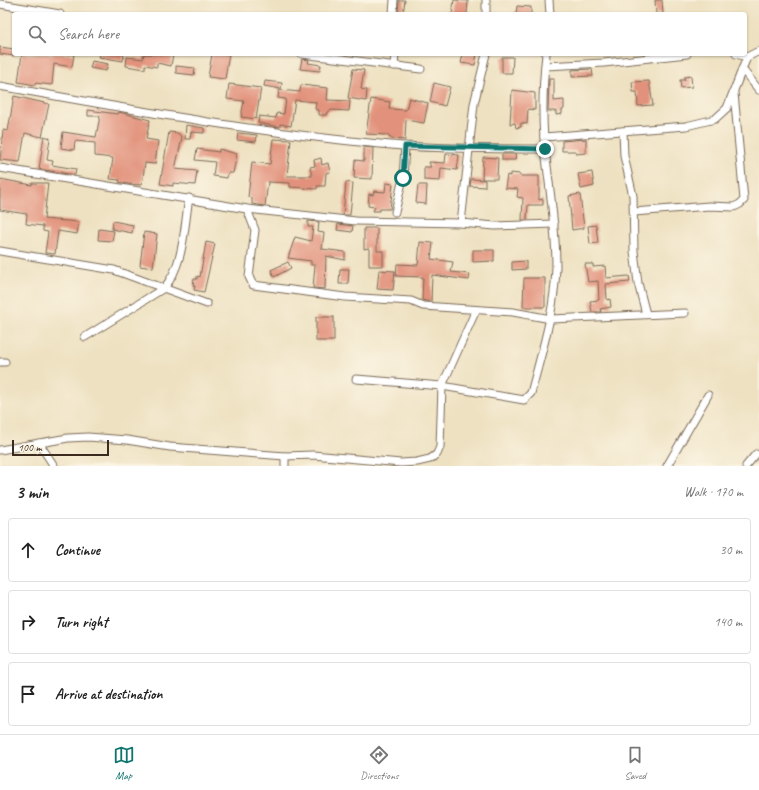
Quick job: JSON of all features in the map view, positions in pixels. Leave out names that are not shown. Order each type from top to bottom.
[{"type":"street","points":[[393,12],[394,0]]},
{"type":"street","points":[[486,0],[486,12]]},
{"type":"street","points":[[549,0],[550,12]]},
{"type":"street","points":[[0,4],[48,12]]},
{"type":"street","points":[[544,137],[686,126],[715,119],[727,108],[747,57],[759,51]]},
{"type":"street","points":[[317,56],[421,69]]},
{"type":"street","points":[[394,66],[396,56]]},
{"type":"street","points":[[461,223],[474,104],[486,56]]},
{"type":"street","points":[[356,379],[442,386],[524,400],[530,393],[551,319],[556,266],[554,224],[544,137],[543,104],[546,56]]},
{"type":"street","points":[[545,66],[604,63],[669,56]]},
{"type":"street","points":[[742,69],[759,90]]},
{"type":"street","points":[[0,86],[191,119],[298,134],[405,146],[470,149],[545,149]]},
{"type":"street","points":[[634,212],[709,206],[734,207],[744,200],[734,90]]},
{"type":"street","points":[[623,131],[624,156],[633,196],[634,251],[638,283],[646,314]]},
{"type":"street","points":[[395,212],[403,178],[405,146]]},
{"type":"street","points":[[0,168],[189,198],[246,209],[356,221],[461,223],[495,226],[554,224]]},
{"type":"street","points":[[85,337],[164,288],[172,279],[178,266],[189,198]]},
{"type":"street","points":[[246,209],[255,230],[249,277],[253,285],[345,297],[411,301],[422,306],[514,312],[551,319],[685,313]]},
{"type":"street","points":[[0,251],[114,270],[207,304]]},
{"type":"street","points":[[0,450],[68,438],[88,437],[127,440],[170,447],[285,456],[313,455],[401,463],[430,459],[436,454],[440,446],[442,386],[476,310]]},
{"type":"street","points":[[669,465],[708,395]]},
{"type":"street","points":[[39,443],[54,466]]},
{"type":"street","points":[[746,466],[756,454]]},
{"type":"street","points":[[285,456],[285,466]]},
{"type":"building","points":[[399,0],[405,0],[403,12],[398,12]]},
{"type":"building","points":[[454,0],[468,1],[467,12],[452,12]]},
{"type":"building","points":[[655,0],[662,0],[663,12],[656,12]]},
{"type":"building","points":[[517,6],[531,7],[531,12],[516,12]]},
{"type":"building","points":[[0,47],[12,49],[12,56],[0,54]]},
{"type":"building","points":[[22,56],[74,56],[72,67],[54,64],[52,85],[35,83],[35,85],[18,82]]},
{"type":"building","points":[[99,56],[124,56],[123,61]]},
{"type":"building","points":[[144,56],[173,56],[171,66],[157,63],[157,67],[145,65],[145,69],[126,66],[127,57],[143,59]]},
{"type":"building","points":[[212,56],[229,56],[225,79],[208,77]]},
{"type":"building","points":[[463,56],[477,56],[475,65],[461,63]]},
{"type":"building","points":[[502,57],[513,57],[512,73],[502,73]]},
{"type":"building","points":[[302,59],[309,60],[308,63],[321,65],[320,71],[300,69]]},
{"type":"building","points":[[92,61],[108,64],[106,71],[90,68]]},
{"type":"building","points":[[176,66],[195,68],[194,75],[176,73]]},
{"type":"building","points":[[353,69],[364,70],[361,89],[367,90],[366,101],[348,98]]},
{"type":"building","points":[[592,69],[593,76],[572,77],[572,70]]},
{"type":"building","points":[[691,76],[692,87],[681,88],[680,80],[685,80],[684,77]]},
{"type":"building","points":[[549,79],[554,79],[554,101],[564,100],[564,109],[562,110],[562,114],[556,115],[556,111],[548,111]]},
{"type":"building","points":[[265,81],[282,83],[281,89],[264,86]]},
{"type":"building","points":[[649,81],[653,105],[638,106],[637,92],[633,92],[632,82]]},
{"type":"building","points":[[434,83],[450,87],[445,106],[430,102]]},
{"type":"building","points":[[229,84],[261,88],[256,119],[241,117],[244,101],[227,99]]},
{"type":"building","points":[[301,85],[328,88],[327,100],[350,101],[349,111],[332,110],[327,112],[326,115],[319,115],[319,110],[315,109],[316,102],[295,100],[291,126],[280,124],[280,127],[258,123],[259,116],[276,118],[277,113],[284,114],[286,99],[278,98],[279,90],[300,92]]},
{"type":"building","points":[[512,90],[535,93],[535,110],[528,109],[527,124],[521,123],[521,127],[516,128],[515,123],[510,124]]},
{"type":"building","points":[[14,96],[49,104],[42,137],[25,133],[20,162],[0,160],[3,130],[8,131]]},
{"type":"building","points":[[409,98],[428,103],[424,123],[406,120],[405,140],[393,139],[389,137],[389,135],[366,134],[371,99],[390,102],[389,109],[406,110]]},
{"type":"building","points":[[88,110],[118,114],[119,112],[150,120],[146,139],[158,141],[155,164],[145,163],[142,185],[127,184],[119,182],[120,180],[110,179],[113,158],[95,156],[95,143],[75,141],[74,150],[61,148],[63,132],[96,137],[100,116],[88,116]]},
{"type":"building","points":[[186,125],[204,128],[204,133],[191,132],[190,139],[185,139]]},
{"type":"building","points":[[169,132],[178,133],[182,138],[175,169],[197,171],[195,185],[173,183],[173,186],[160,184]]},
{"type":"building","points":[[238,133],[257,135],[256,142],[237,140]]},
{"type":"building","points":[[44,136],[50,138],[47,160],[53,161],[52,165],[76,169],[75,175],[39,169]]},
{"type":"building","points":[[273,139],[291,140],[287,176],[312,176],[310,167],[315,166],[314,160],[321,158],[322,165],[328,163],[330,172],[326,173],[325,186],[317,186],[317,189],[290,187],[290,183],[268,182],[265,206],[252,204],[252,198],[248,197],[252,162],[270,164]]},
{"type":"building","points":[[586,139],[586,153],[576,154],[576,151],[562,151],[562,141]]},
{"type":"building","points":[[364,147],[373,148],[372,179],[354,178],[355,160],[364,161]]},
{"type":"building","points":[[197,149],[219,152],[219,149],[237,154],[233,173],[228,173],[227,178],[213,176],[215,162],[195,160]]},
{"type":"building","points":[[446,154],[459,155],[457,170],[441,168],[440,181],[424,180],[424,167],[431,167],[429,162],[445,163]]},
{"type":"building","points":[[502,154],[516,154],[515,160],[502,160]]},
{"type":"building","points":[[483,157],[498,158],[497,179],[482,179]]},
{"type":"building","points":[[592,172],[594,186],[581,189],[578,174]]},
{"type":"building","points":[[510,173],[520,174],[520,176],[539,176],[539,200],[543,199],[543,205],[528,205],[527,220],[522,220],[523,198],[517,197],[518,189],[505,188],[507,175],[510,176]]},
{"type":"building","points":[[0,179],[32,185],[32,183],[48,183],[44,219],[79,222],[77,234],[58,231],[55,254],[45,253],[48,232],[43,231],[43,226],[26,224],[27,214],[0,210]]},
{"type":"building","points":[[471,179],[485,180],[485,187],[470,186]]},
{"type":"building","points":[[346,182],[353,183],[350,215],[343,215]]},
{"type":"building","points":[[386,183],[393,184],[390,209],[373,211],[375,207],[368,206],[369,194],[373,195],[374,191],[385,192]]},
{"type":"building","points":[[418,185],[427,185],[426,204],[416,203]]},
{"type":"building","points":[[580,194],[584,228],[572,230],[569,196]]},
{"type":"building","points":[[113,221],[133,225],[132,233],[112,229]]},
{"type":"building","points":[[308,221],[319,222],[318,232],[324,233],[322,249],[345,252],[345,260],[326,256],[325,289],[313,288],[315,265],[311,265],[311,261],[288,258],[295,237],[311,241],[313,227],[308,227]]},
{"type":"building","points":[[338,224],[353,226],[352,232],[337,230]]},
{"type":"building","points":[[596,225],[598,243],[590,244],[588,226]]},
{"type":"building","points":[[364,228],[377,228],[377,251],[383,251],[383,266],[369,266],[369,248],[364,249]]},
{"type":"building","points":[[99,229],[114,231],[112,241],[98,240]]},
{"type":"building","points":[[144,232],[157,234],[153,268],[140,266]]},
{"type":"building","points":[[206,242],[215,244],[204,292],[194,290],[195,286],[193,286],[194,279],[197,279],[197,276],[200,277]]},
{"type":"building","points":[[420,242],[433,243],[431,259],[453,262],[451,272],[470,274],[469,280],[432,275],[431,302],[422,300],[423,277],[396,276],[397,264],[418,265]]},
{"type":"building","points":[[473,250],[494,250],[494,261],[473,262]]},
{"type":"building","points":[[526,261],[526,269],[512,270],[512,262]]},
{"type":"building","points":[[288,262],[291,268],[274,277],[271,270]]},
{"type":"building","points":[[585,264],[593,264],[593,267],[605,266],[606,278],[629,276],[630,282],[606,284],[607,300],[610,299],[611,307],[600,309],[601,312],[592,312],[590,301],[599,300],[598,281],[588,282]]},
{"type":"building","points":[[340,269],[349,269],[348,284],[339,284]]},
{"type":"building","points":[[379,270],[395,271],[393,290],[377,289]]},
{"type":"building","points":[[524,278],[545,278],[545,307],[523,307]]},
{"type":"building","points":[[316,317],[334,317],[334,341],[316,341]]},
{"type":"route","points":[[403,178],[405,146],[478,149],[545,149]]}]
